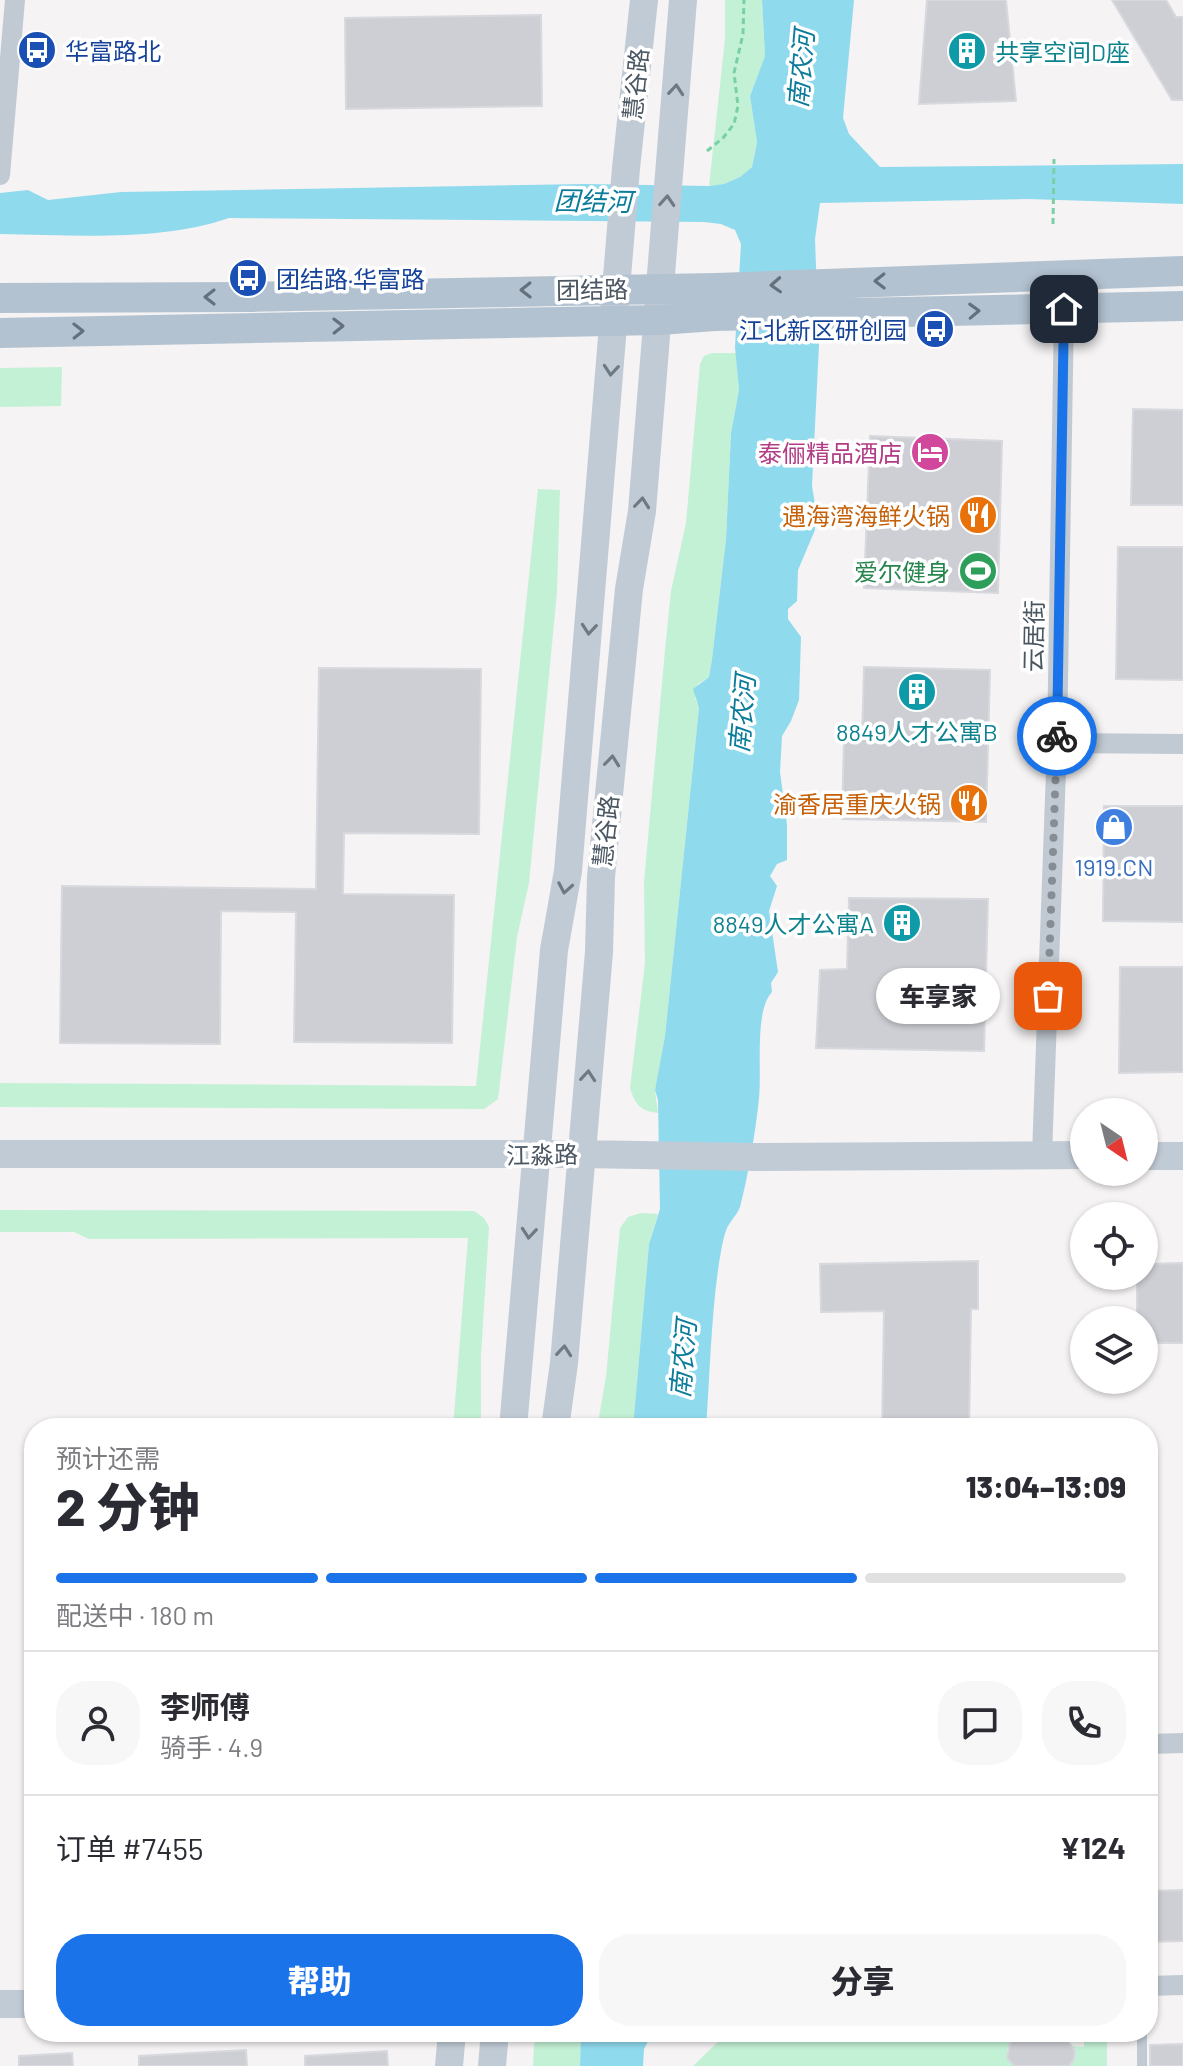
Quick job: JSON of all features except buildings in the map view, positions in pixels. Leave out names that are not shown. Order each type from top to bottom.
[{"type":"main road","name":"慧谷路","points":[[514,1418],[554,950],[568,871],[626,168],[644,0]]},
{"type":"main road","name":"慧谷路","points":[[556,1418],[564,1363],[599,952],[602,862],[629,589],[642,511],[683,0]]},
{"type":"main road","name":"团结路","points":[[0,333],[659,320],[715,302],[837,282],[1183,271]]},
{"type":"main road","name":"团结路","points":[[0,298],[659,287],[715,302],[840,315],[1183,306]]},
{"type":"main road","name":"江淼路","points":[[0,1154],[1070,1155]]},
{"type":"main road","points":[[1158,1156],[1183,1156]]},
{"type":"main road","points":[[0,2004],[24,2004]]},
{"type":"main road","points":[[449,2066],[451,2042]]},
{"type":"main road","points":[[492,2066],[494,2042]]},
{"type":"street","points":[[0,175],[15,0]]},
{"type":"street","name":"云居街","points":[[1042,1155],[1057,743],[1064,309]]},
{"type":"street","points":[[1057,743],[1183,744]]},
{"type":"street","points":[[1158,1744],[1183,1743]]},
{"type":"street","points":[[1158,1986],[1183,1985]]},
{"type":"lane","points":[[1142,2042],[1142,2066]]},
{"type":"path","points":[[707,151],[734,124],[738,106],[734,73],[743,34],[744,0]]},
{"type":"path","points":[[1053,224],[1054,159]]},
{"type":"green space","points":[[725,0],[762,0],[765,56],[750,96],[757,142],[752,167],[740,177],[709,186],[725,39]]},
{"type":"green space","points":[[736,353],[739,390],[731,433],[726,539],[712,659],[709,677],[698,684],[695,698],[699,708],[665,1036],[655,1090],[658,1113],[640,1106],[630,1088],[645,963],[644,882],[671,591],[686,523],[700,364],[704,356]]},
{"type":"green space","points":[[62,367],[61,406],[0,407],[0,368]]},
{"type":"green space","points":[[538,489],[560,490],[557,592],[529,883],[517,937],[498,1099],[484,1109],[0,1107],[0,1083],[476,1086]]},
{"type":"green space","points":[[0,1210],[474,1211],[484,1218],[489,1227],[481,1356],[481,1418],[454,1418],[468,1238],[89,1239],[74,1232],[0,1232]]},
{"type":"green space","points":[[641,1213],[658,1214],[649,1244],[634,1418],[599,1418],[606,1377],[620,1228],[628,1217]]},
{"type":"green space","points":[[581,2042],[580,2066],[533,2066],[534,2044]]},
{"type":"green space","points":[[718,2042],[1013,2042],[1007,2051],[1014,2066],[693,2066]]},
{"type":"green space","points":[[1084,2042],[1107,2042],[1107,2066],[1069,2066],[1074,2057],[1072,2046],[1084,2047]]},
{"type":"water","points":[[762,0],[854,0],[843,118],[849,134],[880,167],[1183,164],[1183,204],[1028,199],[820,203],[815,239],[819,345],[812,486],[815,530],[798,570],[797,601],[788,609],[788,619],[801,637],[799,700],[782,736],[780,772],[787,825],[787,860],[777,864],[770,876],[777,886],[769,911],[778,972],[771,983],[772,992],[763,1013],[754,1138],[740,1207],[726,1232],[719,1263],[707,1418],[634,1418],[649,1244],[660,1209],[658,1100],[655,1090],[665,1036],[699,708],[693,689],[709,677],[712,659],[726,539],[731,433],[739,390],[735,347],[741,244],[735,230],[704,222],[229,218],[202,226],[145,234],[0,234],[0,193],[28,190],[48,200],[121,192],[724,184],[752,167],[757,142],[750,96],[765,56]]},
{"type":"water","points":[[581,2042],[648,2042],[643,2066],[580,2066]]},
{"type":"way so far","points":[[1048,996],[1057,736]]},
{"type":"place","name":"华富路北","points":[[37,50]]},
{"type":"place","name":"共享空间D座","points":[[967,51]]},
{"type":"place","name":"团结路·华富路","points":[[248,278]]},
{"type":"place","name":"江北新区研创园","points":[[935,329]]},
{"type":"place","name":"泰俪精品酒店","points":[[930,452]]},
{"type":"place","name":"遇海湾海鲜火锅","points":[[978,515]]},
{"type":"place","name":"爱尔健身","points":[[978,571]]},
{"type":"place","name":"8849人才公寓B","points":[[917,692]]},
{"type":"place","name":"渝香居重庆火锅","points":[[969,803]]},
{"type":"place","name":"1919.CN","points":[[1114,827]]},
{"type":"place","name":"8849人才公寓A","points":[[902,923]]},
{"type":"place","name":"车享家","points":[[1048,996]]},
{"type":"route","points":[[1057,736],[1064,309]]},
{"type":"water label","name":"南农河","points":[[800,69]]},
{"type":"water label","name":"团结河","points":[[593,200]]},
{"type":"water label","name":"南农河","points":[[741,714]]},
{"type":"water label","name":"南农河","points":[[682,1359]]}]
